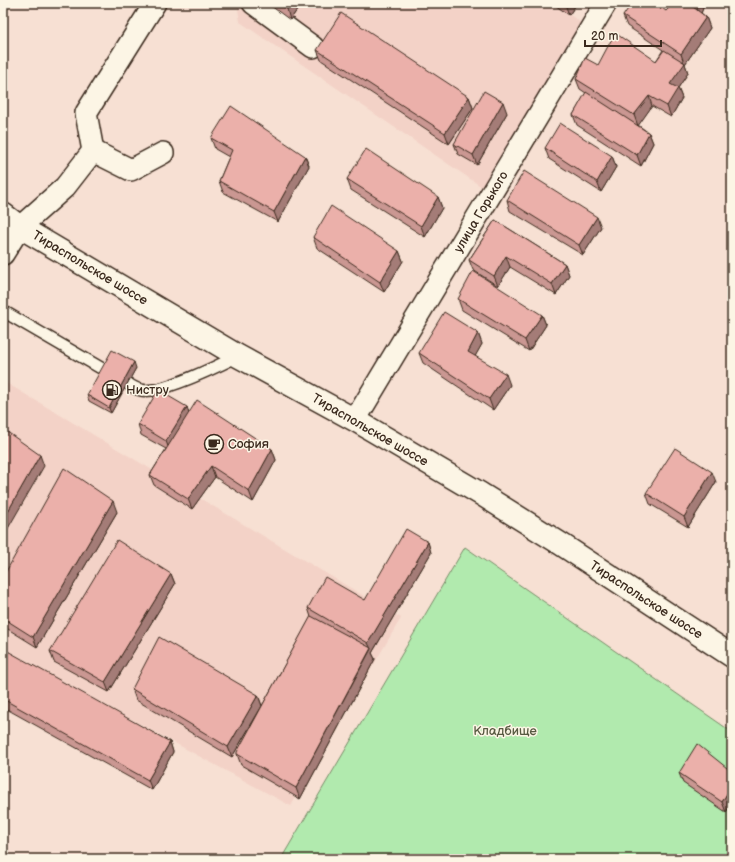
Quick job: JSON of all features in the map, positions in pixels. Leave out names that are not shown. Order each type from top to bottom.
[{"type":"main road","name":"Тираспольское шоссе","points":[[3,214],[20,227],[238,356],[355,420],[481,494],[561,544],[732,656]]},
{"type":"street","points":[[3,254],[20,227],[65,187],[93,151],[86,113],[155,3]]},
{"type":"street","points":[[253,3],[313,47]]},
{"type":"street","name":"улица Горького","points":[[355,420],[606,3]]},
{"type":"street","points":[[93,151],[131,170],[163,153]]},
{"type":"lane","points":[[3,311],[106,371]]},
{"type":"lane","points":[[127,383],[142,391],[159,388],[184,381],[238,356]]},
{"type":"shaded area","points":[[237,3],[553,3],[583,24],[482,187],[240,22]]},
{"type":"shaded area","points":[[3,381],[401,618],[291,806],[3,650]]},
{"type":"green space","name":"Кладбище","points":[[465,547],[732,732],[732,859],[281,859]]},
{"type":"building","points":[[278,3],[291,3],[287,9]]},
{"type":"building","points":[[632,3],[655,3],[666,11],[674,3],[688,3],[706,17],[681,54],[623,16]]},
{"type":"building","points":[[341,13],[469,97],[445,133],[317,50]]},
{"type":"building","points":[[615,33],[656,61],[664,50],[685,63],[670,84],[678,88],[667,106],[649,96],[634,115],[576,79],[585,58],[598,65]]},
{"type":"building","points":[[484,91],[503,102],[473,155],[454,144]]},
{"type":"building","points":[[586,92],[649,133],[637,155],[573,115]]},
{"type":"building","points":[[231,106],[305,156],[274,212],[219,181],[232,150],[211,138]]},
{"type":"building","points":[[560,123],[612,156],[597,182],[545,148]]},
{"type":"building","points":[[366,149],[438,197],[421,226],[347,179]]},
{"type":"building","points":[[524,171],[597,217],[579,245],[507,200]]},
{"type":"building","points":[[331,206],[399,251],[380,282],[313,237]]},
{"type":"building","points":[[495,220],[565,264],[552,284],[506,256],[494,276],[469,260]]},
{"type":"building","points":[[473,271],[542,315],[525,340],[458,299]]},
{"type":"building","points":[[444,312],[478,333],[468,352],[506,374],[489,399],[419,353]]},
{"type":"building","points":[[112,350],[134,362],[109,408],[87,395]]},
{"type":"building","points":[[158,390],[187,407],[166,441],[138,424]]},
{"type":"building","points":[[197,400],[272,449],[249,491],[211,466],[188,499],[150,475]]},
{"type":"building","points":[[3,429],[40,455],[3,520]]},
{"type":"building","points":[[675,448],[712,472],[684,517],[646,493]]},
{"type":"building","points":[[64,468],[113,501],[33,637],[3,618],[3,577]]},
{"type":"building","points":[[406,529],[428,542],[368,643],[308,608],[325,577],[365,600]]},
{"type":"building","points":[[117,540],[171,574],[105,682],[50,651]]},
{"type":"building","points":[[311,616],[371,648],[296,788],[237,754],[237,752]]},
{"type":"building","points":[[159,637],[258,695],[228,747],[132,689]]},
{"type":"building","points":[[4,649],[170,742],[148,780],[3,699]]},
{"type":"building","points":[[697,744],[732,772],[732,785],[722,802],[679,773]]},
{"type":"place","name":"Нистру","points":[[112,390]]},
{"type":"place","name":"София","points":[[214,444]]}]
